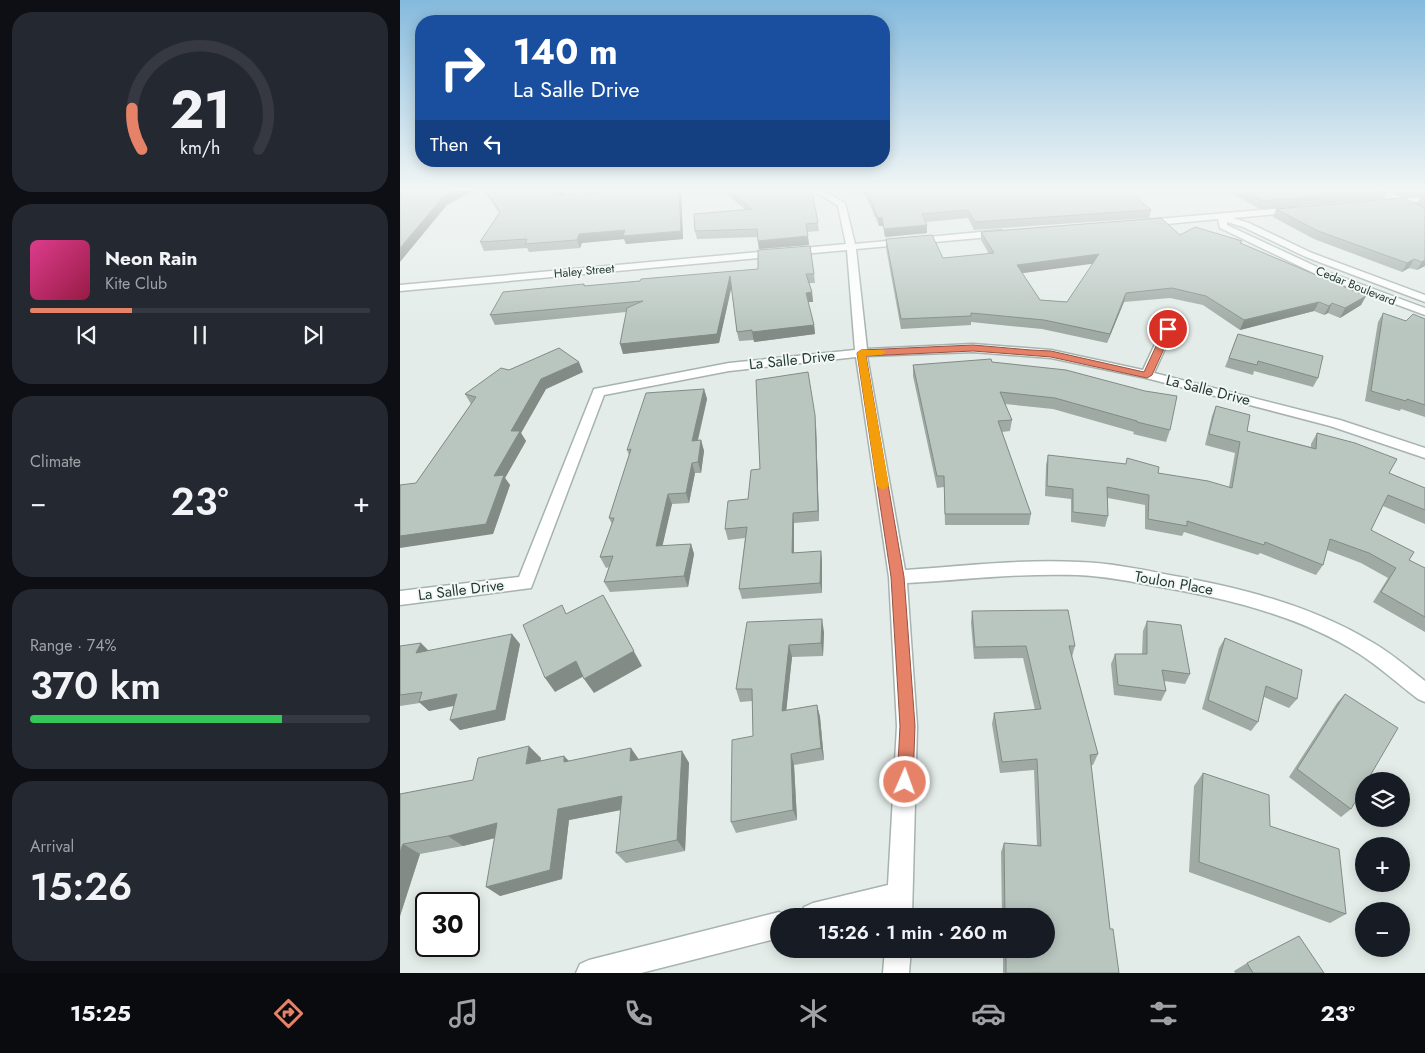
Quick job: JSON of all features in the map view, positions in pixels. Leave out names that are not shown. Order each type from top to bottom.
[{"type":"street","points":[[849,236],[861,353],[898,577],[907,726],[900,905],[876,908]]},
{"type":"street","name":"Haley Street","points":[[400,288],[956,236]]},
{"type":"street","name":"Cedar Boulevard","points":[[1245,236],[1326,275],[1425,312]]},
{"type":"street","name":"Cedar Boulevard","points":[[1270,236],[1309,255],[1425,299]]},
{"type":"street","points":[[1147,375],[1168,329]]},
{"type":"street","name":"La Salle Drive","points":[[400,598],[524,583],[599,392],[729,366],[861,353],[973,348],[1051,354],[1147,375],[1335,423],[1425,453]]},
{"type":"street","name":"Toulon Place","points":[[898,577],[1010,569],[1069,568],[1131,575],[1212,589],[1296,614],[1353,640],[1390,664],[1425,693]]},
{"type":"street","points":[[589,973],[770,927]]},
{"type":"street","points":[[896,973],[897,958]]},
{"type":"building","points":[[400,236],[410,236],[400,248]]},
{"type":"building","points":[[484,236],[578,236],[577,240],[525,244],[527,239],[480,242]]},
{"type":"building","points":[[758,236],[804,236],[758,241]]},
{"type":"building","points":[[933,236],[943,258],[994,253],[984,236],[1227,236],[1242,241],[1240,243],[1366,296],[1345,308],[1332,303],[1329,306],[1319,302],[1244,320],[1206,296],[1172,288],[1126,293],[1110,334],[1044,320],[971,313],[971,316],[901,319],[886,239]],"holes":[[[1099,254],[1067,302],[1040,300],[1017,265]]]},
{"type":"building","points":[[1333,236],[1425,236],[1425,260],[1422,262],[1414,259],[1407,263]]},
{"type":"building","points":[[810,246],[814,274],[806,274],[812,292],[806,293],[814,325],[737,332],[730,276],[717,334],[620,344],[627,308],[643,301],[490,315],[503,292],[758,269],[758,250]]},
{"type":"building","points":[[1383,313],[1406,321],[1413,314],[1425,319],[1425,405],[1371,391]]},
{"type":"building","points":[[1238,334],[1323,356],[1318,378],[1258,361],[1257,365],[1229,358]]},
{"type":"building","points":[[559,348],[579,362],[541,379],[511,431],[520,431],[494,476],[504,475],[486,524],[400,536],[400,485],[416,483],[476,397],[465,394],[501,368],[509,370]]},
{"type":"building","points":[[991,359],[992,362],[1066,370],[1145,391],[1177,396],[1170,430],[1055,398],[1000,392],[1012,420],[998,421],[1031,514],[945,514],[944,476],[937,476],[913,365]]},
{"type":"building","points":[[808,372],[815,415],[818,511],[793,513],[792,553],[821,551],[820,583],[739,589],[747,527],[725,529],[728,501],[748,499],[751,470],[760,469],[756,380]]},
{"type":"building","points":[[704,389],[692,441],[701,440],[698,462],[692,463],[686,493],[668,494],[656,546],[691,544],[684,576],[604,582],[613,556],[600,557],[614,518],[609,518],[631,449],[627,450],[646,393]]},
{"type":"building","points":[[1216,406],[1250,415],[1247,431],[1316,449],[1317,433],[1355,443],[1397,459],[1389,473],[1425,488],[1425,510],[1388,495],[1371,530],[1414,552],[1409,560],[1425,568],[1425,617],[1381,592],[1396,568],[1369,553],[1330,539],[1323,565],[1265,542],[1264,545],[1187,521],[1187,526],[1148,519],[1149,495],[1107,487],[1108,516],[1073,512],[1073,489],[1047,486],[1048,455],[1126,464],[1127,458],[1159,467],[1158,473],[1208,481],[1232,488],[1240,442],[1209,434]]},
{"type":"building","points":[[603,595],[634,651],[584,679],[576,661],[545,678],[523,625],[562,605],[566,614]]},
{"type":"building","points":[[1068,610],[1075,646],[1069,646],[1098,754],[1090,755],[1110,929],[1113,929],[1119,973],[1006,973],[1006,958],[1055,958],[1055,908],[1005,908],[1004,843],[1041,846],[1037,759],[1002,762],[994,713],[1041,709],[1026,646],[975,647],[972,611]]},
{"type":"building","points":[[822,619],[821,643],[789,645],[782,711],[817,705],[821,748],[791,754],[793,810],[731,822],[732,740],[753,736],[752,689],[736,689],[747,622]]},
{"type":"building","points":[[1147,621],[1181,625],[1190,674],[1162,670],[1166,691],[1118,685],[1115,654],[1147,654]]},
{"type":"building","points":[[512,634],[496,710],[450,720],[457,694],[419,702],[422,692],[400,695],[400,646],[421,643],[416,653]]},
{"type":"building","points":[[1225,638],[1302,670],[1297,699],[1266,686],[1258,722],[1208,700]]},
{"type":"building","points":[[1345,694],[1398,728],[1372,772],[1355,772],[1355,802],[1351,809],[1297,769]]},
{"type":"building","points":[[529,746],[526,764],[564,756],[564,762],[631,748],[630,761],[682,751],[677,840],[616,853],[622,796],[558,809],[550,870],[486,887],[497,823],[448,836],[403,844],[400,852],[400,794],[473,780],[478,758]]},
{"type":"building","points":[[1203,773],[1269,795],[1270,826],[1339,849],[1346,914],[1199,862]]},
{"type":"building","points":[[1299,936],[1324,973],[1253,973],[1247,963]]},
{"type":"slow traffic","points":[[881,352],[861,353],[883,486]]},
{"type":"route","points":[[905,782],[907,726],[898,577],[861,353],[973,348],[1031,352],[1051,354],[1147,375],[1168,329]]}]
